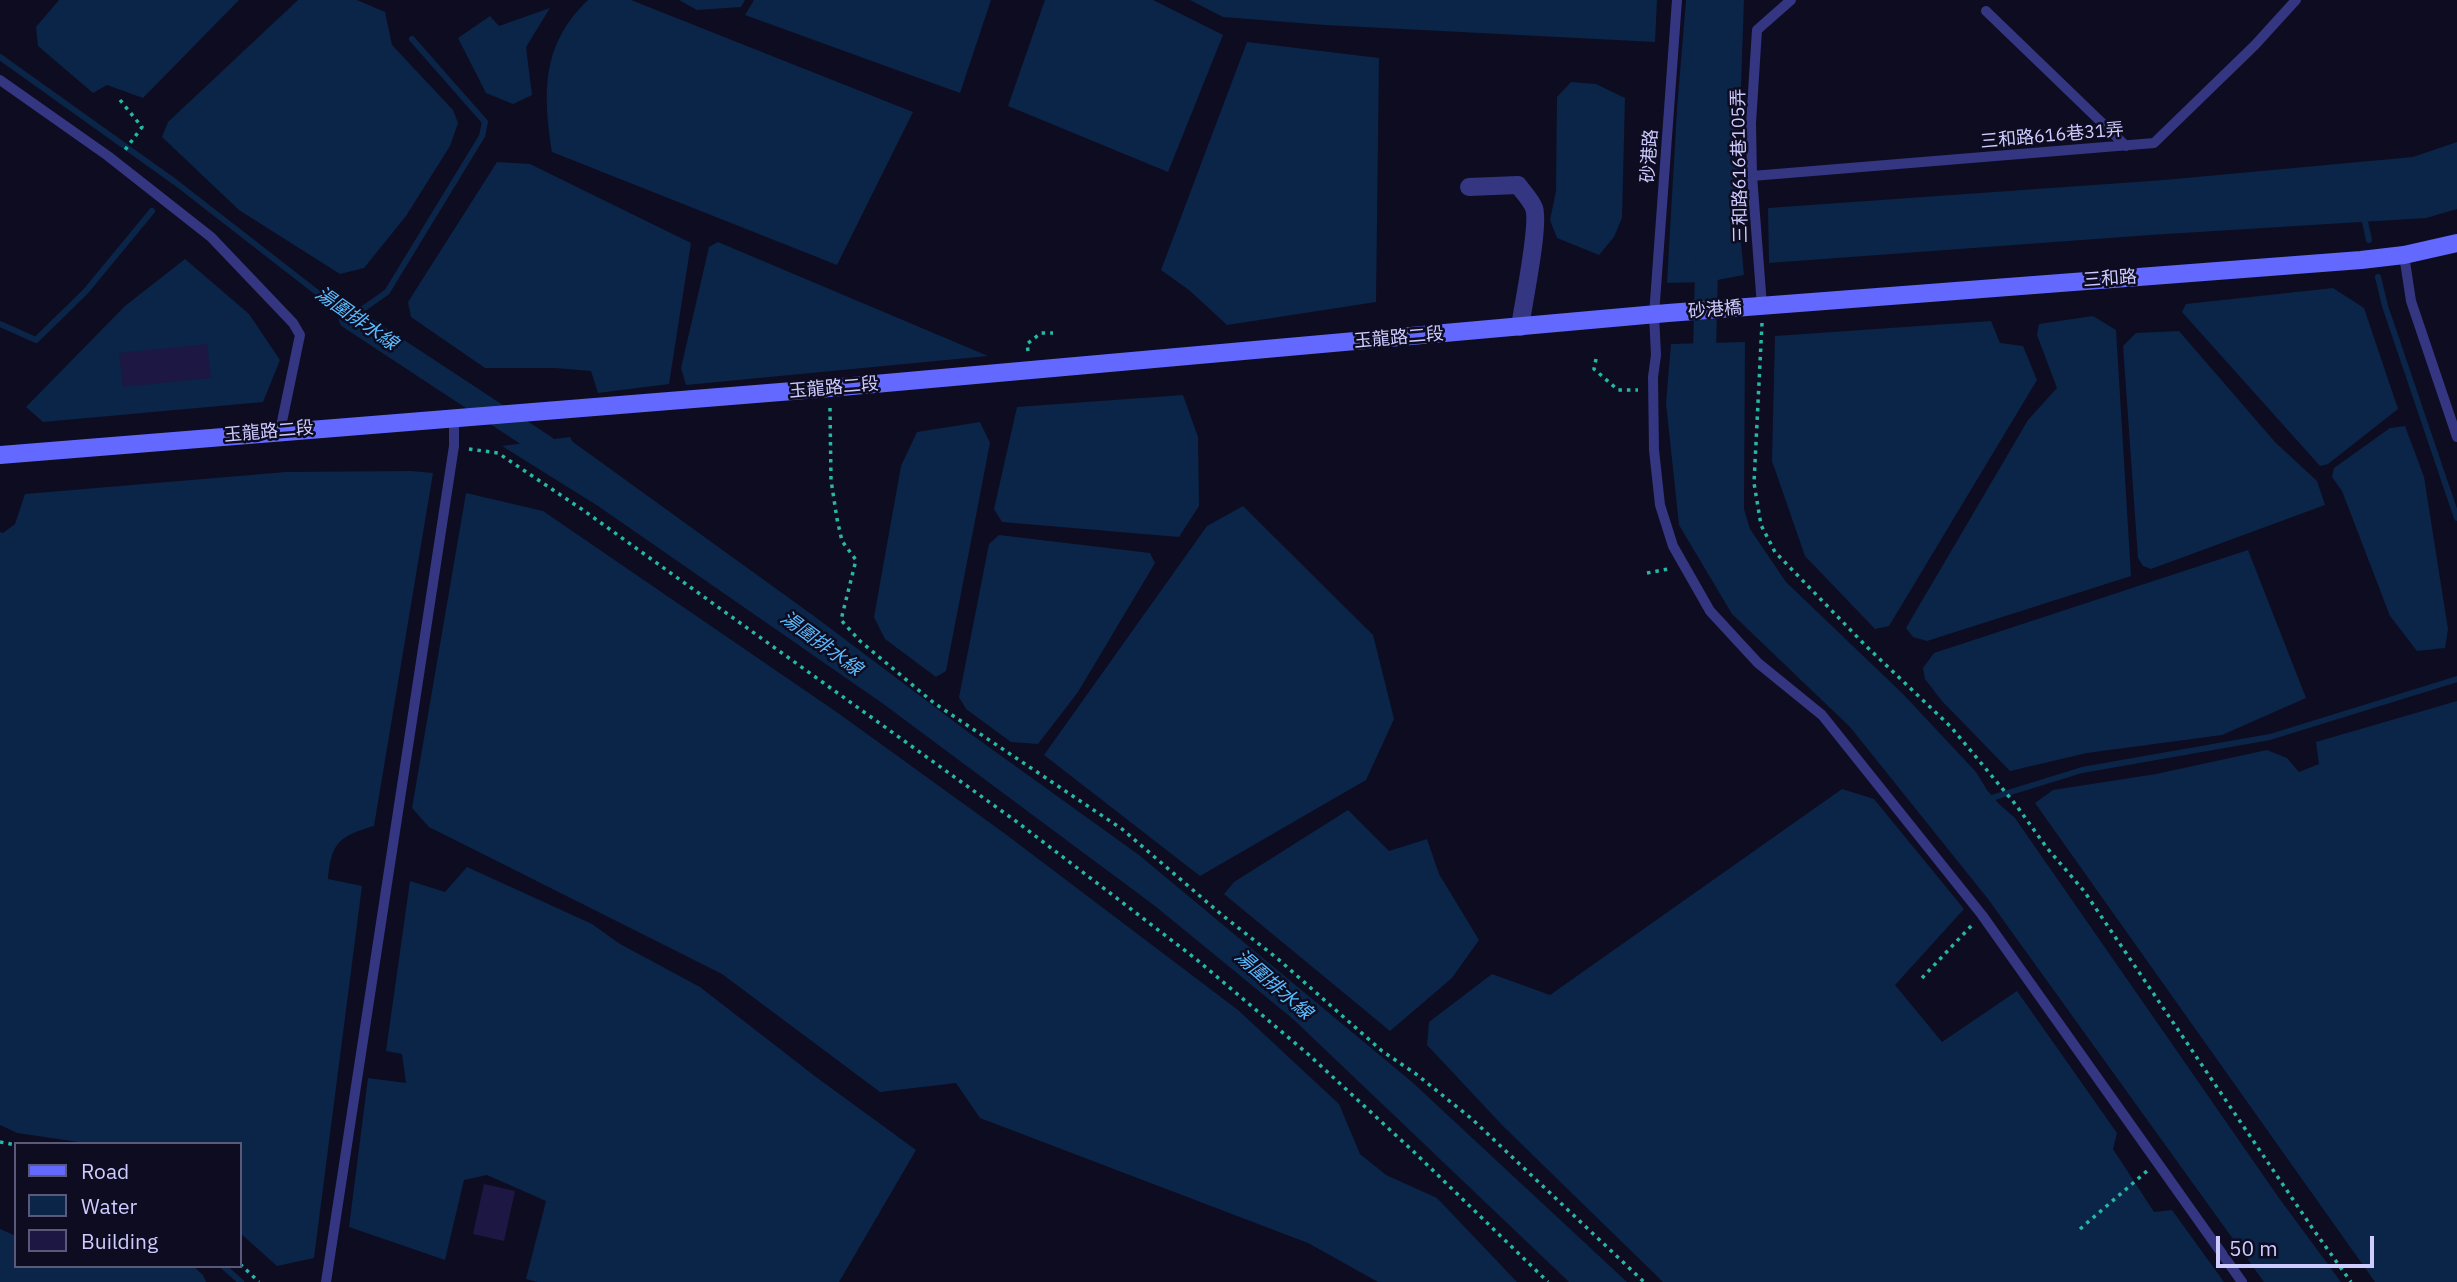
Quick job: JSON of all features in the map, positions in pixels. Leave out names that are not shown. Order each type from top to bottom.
[{"type":"main road","name":"三和路","points":[[1762,306],[2404,255],[2457,243]]},
{"type":"main road","name":"砂港橋","points":[[1661,314],[1762,306]]},
{"type":"main road","name":"玉龍路二段","points":[[0,455],[830,388],[1661,314]]},
{"type":"street","points":[[1469,187],[1518,185],[1534,207],[1536,216],[1533,247],[1520,327]]},
{"type":"lane","name":"砂港路","points":[[1677,0],[1661,314],[1654,390],[1654,450],[1660,505],[1673,546],[1710,611],[1758,663],[1822,715],[1982,915],[2242,1282]]},
{"type":"lane","name":"三和路616巷105弄","points":[[1762,306],[1752,176],[1751,123],[1757,30],[1791,0]]},
{"type":"lane","name":"三和路616巷31弄","points":[[1752,176],[2154,144],[2255,45],[2296,0]]},
{"type":"lane","points":[[1986,10],[2126,146]]},
{"type":"lane","points":[[0,80],[108,156],[211,237],[293,323],[300,335],[280,431]]},
{"type":"lane","points":[[2404,255],[2411,301],[2457,437]]},
{"type":"lane","points":[[326,1282],[454,446],[454,418]]},
{"type":"path","points":[[120,100],[142,127],[130,143]]},
{"type":"path","points":[[1762,306],[1754,482],[1761,525],[1775,552],[1866,646],[1951,727],[2084,891],[2351,1282]]},
{"type":"path","points":[[1040,370],[1029,359],[1027,344],[1041,333],[1053,333]]},
{"type":"path","points":[[1597,359],[1594,369],[1618,390],[1654,390]]},
{"type":"path","points":[[830,388],[831,480],[842,541],[856,560],[841,620],[860,641],[934,703],[1122,828],[1222,915],[1289,968],[1382,1051],[1416,1074],[1472,1119],[1644,1282]]},
{"type":"path","points":[[454,446],[498,453],[572,503],[1038,837],[1196,959],[1309,1055],[1548,1282]]},
{"type":"path","points":[[1647,573],[1684,564]]},
{"type":"path","points":[[1922,978],[1982,915]]},
{"type":"path","points":[[2080,1229],[2156,1162]]},
{"type":"path","points":[[242,1266],[259,1282]]},
{"type":"water","points":[[59,0],[239,0],[143,98],[107,85],[93,93],[38,46],[36,27]]},
{"type":"water","points":[[298,0],[357,0],[385,12],[392,45],[453,110],[458,123],[450,146],[406,216],[364,268],[340,274],[239,210],[162,137],[168,122]]},
{"type":"water","points":[[588,0],[631,0],[913,112],[837,265],[552,152],[547,110],[549,71],[561,34]]},
{"type":"water","points":[[679,0],[745,0],[741,7],[697,10]]},
{"type":"water","points":[[754,0],[991,0],[960,93],[745,15]]},
{"type":"water","points":[[1045,0],[1153,0],[1223,35],[1168,172],[1008,106]]},
{"type":"water","points":[[1190,0],[1657,0],[1655,42],[1223,17]]},
{"type":"water","points":[[1686,0],[1744,0],[1737,199],[1744,275],[1707,282],[1667,283],[1677,109]]},
{"type":"water","points":[[550,8],[526,47],[532,95],[513,104],[486,93],[458,38],[490,16],[499,26]]},
{"type":"water","points":[[1247,42],[1379,58],[1376,302],[1227,325],[1189,290],[1161,270]]},
{"type":"water","points":[[1571,82],[1596,84],[1625,98],[1622,218],[1614,237],[1599,255],[1557,238],[1550,220],[1556,191],[1557,97]]},
{"type":"water","points":[[2457,142],[2457,209],[2426,218],[1769,263],[1768,208],[2164,180],[2413,157]]},
{"type":"water","points":[[497,162],[530,164],[691,243],[669,384],[598,393],[591,371],[485,368],[411,317],[408,302]]},
{"type":"water","points":[[718,242],[988,356],[686,385],[681,368],[709,247]]},
{"type":"water","points":[[185,259],[249,314],[280,360],[263,402],[43,422],[26,407],[125,306]]},
{"type":"water","points":[[2333,288],[2364,308],[2398,409],[2328,464],[2320,466],[2182,312],[2186,304]]},
{"type":"water","points":[[2093,316],[2116,330],[2131,576],[1927,641],[1913,637],[1906,628],[2028,420],[2057,388],[2037,335],[2039,324]]},
{"type":"water","points":[[1991,321],[2000,343],[2023,346],[2037,380],[1889,626],[1875,629],[1805,556],[1772,461],[1775,336]]},
{"type":"water","points":[[2179,331],[2275,442],[2317,481],[2325,505],[2151,569],[2143,566],[2138,558],[2123,346],[2136,333]]},
{"type":"water","points":[[1745,342],[1744,509],[1750,529],[1786,582],[1903,694],[1976,772],[1999,804],[2015,818],[2279,1198],[2341,1282],[2264,1282],[1988,899],[1850,727],[1732,614],[1679,525],[1666,403],[1671,344]]},
{"type":"water","points":[[1183,395],[1198,437],[1199,506],[1179,537],[1002,522],[994,509],[1017,407]]},
{"type":"water","points":[[980,422],[990,443],[946,671],[936,677],[885,639],[874,617],[901,466],[917,432]]},
{"type":"water","points":[[2405,426],[2424,477],[2448,629],[2445,648],[2417,651],[2390,616],[2342,491],[2332,477],[2334,468],[2390,428]]},
{"type":"water","points":[[570,437],[573,442],[1139,855],[1412,1082],[1627,1282],[1569,1282],[1293,1019],[1155,906],[882,703],[598,506],[502,446]]},
{"type":"water","points":[[286,472],[433,473],[374,826],[352,833],[339,843],[329,867],[328,879],[362,886],[314,1258],[277,1266],[242,1235],[242,1142],[78,1142],[17,1133],[0,1125],[0,532],[3,533],[15,524],[25,494]]},
{"type":"water","points":[[466,493],[543,511],[838,713],[1004,833],[1238,1010],[1339,1104],[1360,1154],[1386,1175],[1437,1198],[1517,1282],[1378,1282],[1308,1243],[980,1118],[956,1083],[880,1092],[722,974],[429,827],[412,808]]},
{"type":"water","points":[[1243,506],[1373,635],[1394,719],[1366,780],[1200,876],[1044,755],[1207,526]]},
{"type":"water","points":[[999,535],[1150,553],[1155,563],[1078,692],[1038,744],[1011,742],[966,709],[959,697],[989,544]]},
{"type":"water","points":[[2248,550],[2306,698],[2222,735],[2087,753],[2010,771],[1941,700],[1925,679],[1923,668],[1934,653]]},
{"type":"water","points":[[2457,701],[2457,1282],[2375,1282],[2035,803],[2053,790],[2156,774],[2267,750],[2287,758],[2299,772],[2319,764],[2316,742]]},
{"type":"water","points":[[1842,789],[1874,799],[1964,909],[1895,985],[1942,1042],[2017,991],[2117,1133],[2113,1149],[2154,1212],[2172,1210],[2224,1282],[1663,1282],[1503,1126],[1427,1045],[1429,1022],[1492,974],[1550,995]]},
{"type":"water","points":[[1348,810],[1389,851],[1427,839],[1439,874],[1479,940],[1452,978],[1390,1031],[1224,894],[1234,882]]},
{"type":"water","points":[[467,867],[592,924],[620,944],[700,987],[916,1150],[839,1282],[537,1282],[526,1279],[546,1201],[487,1175],[464,1180],[445,1260],[349,1227],[368,1078],[406,1083],[402,1054],[386,1051],[410,881],[445,892]]},
{"type":"water","points":[[0,1229],[14,1235],[14,1268],[195,1268],[206,1282],[0,1282]]},
{"type":"building","points":[[207,344],[211,378],[123,387],[119,353]]},
{"type":"building","points":[[484,1184],[515,1191],[504,1241],[473,1234]]},
{"type":"waterway","name":"湯圍排水線","points":[[0,57],[175,182],[350,318],[387,292],[482,136],[485,122],[412,39]]},
{"type":"waterway","points":[[0,324],[36,340],[86,291],[152,211]]},
{"type":"waterway","points":[[2364,217],[2369,240]]},
{"type":"waterway","points":[[1704,371],[1707,252]]},
{"type":"waterway","points":[[2378,277],[2385,306],[2457,518]]},
{"type":"waterway","name":"湯圍排水線","points":[[350,318],[564,459]]},
{"type":"waterway","points":[[1985,800],[2082,770],[2270,737],[2457,679]]},
{"type":"waterway","points":[[225,1268],[241,1282]]}]
